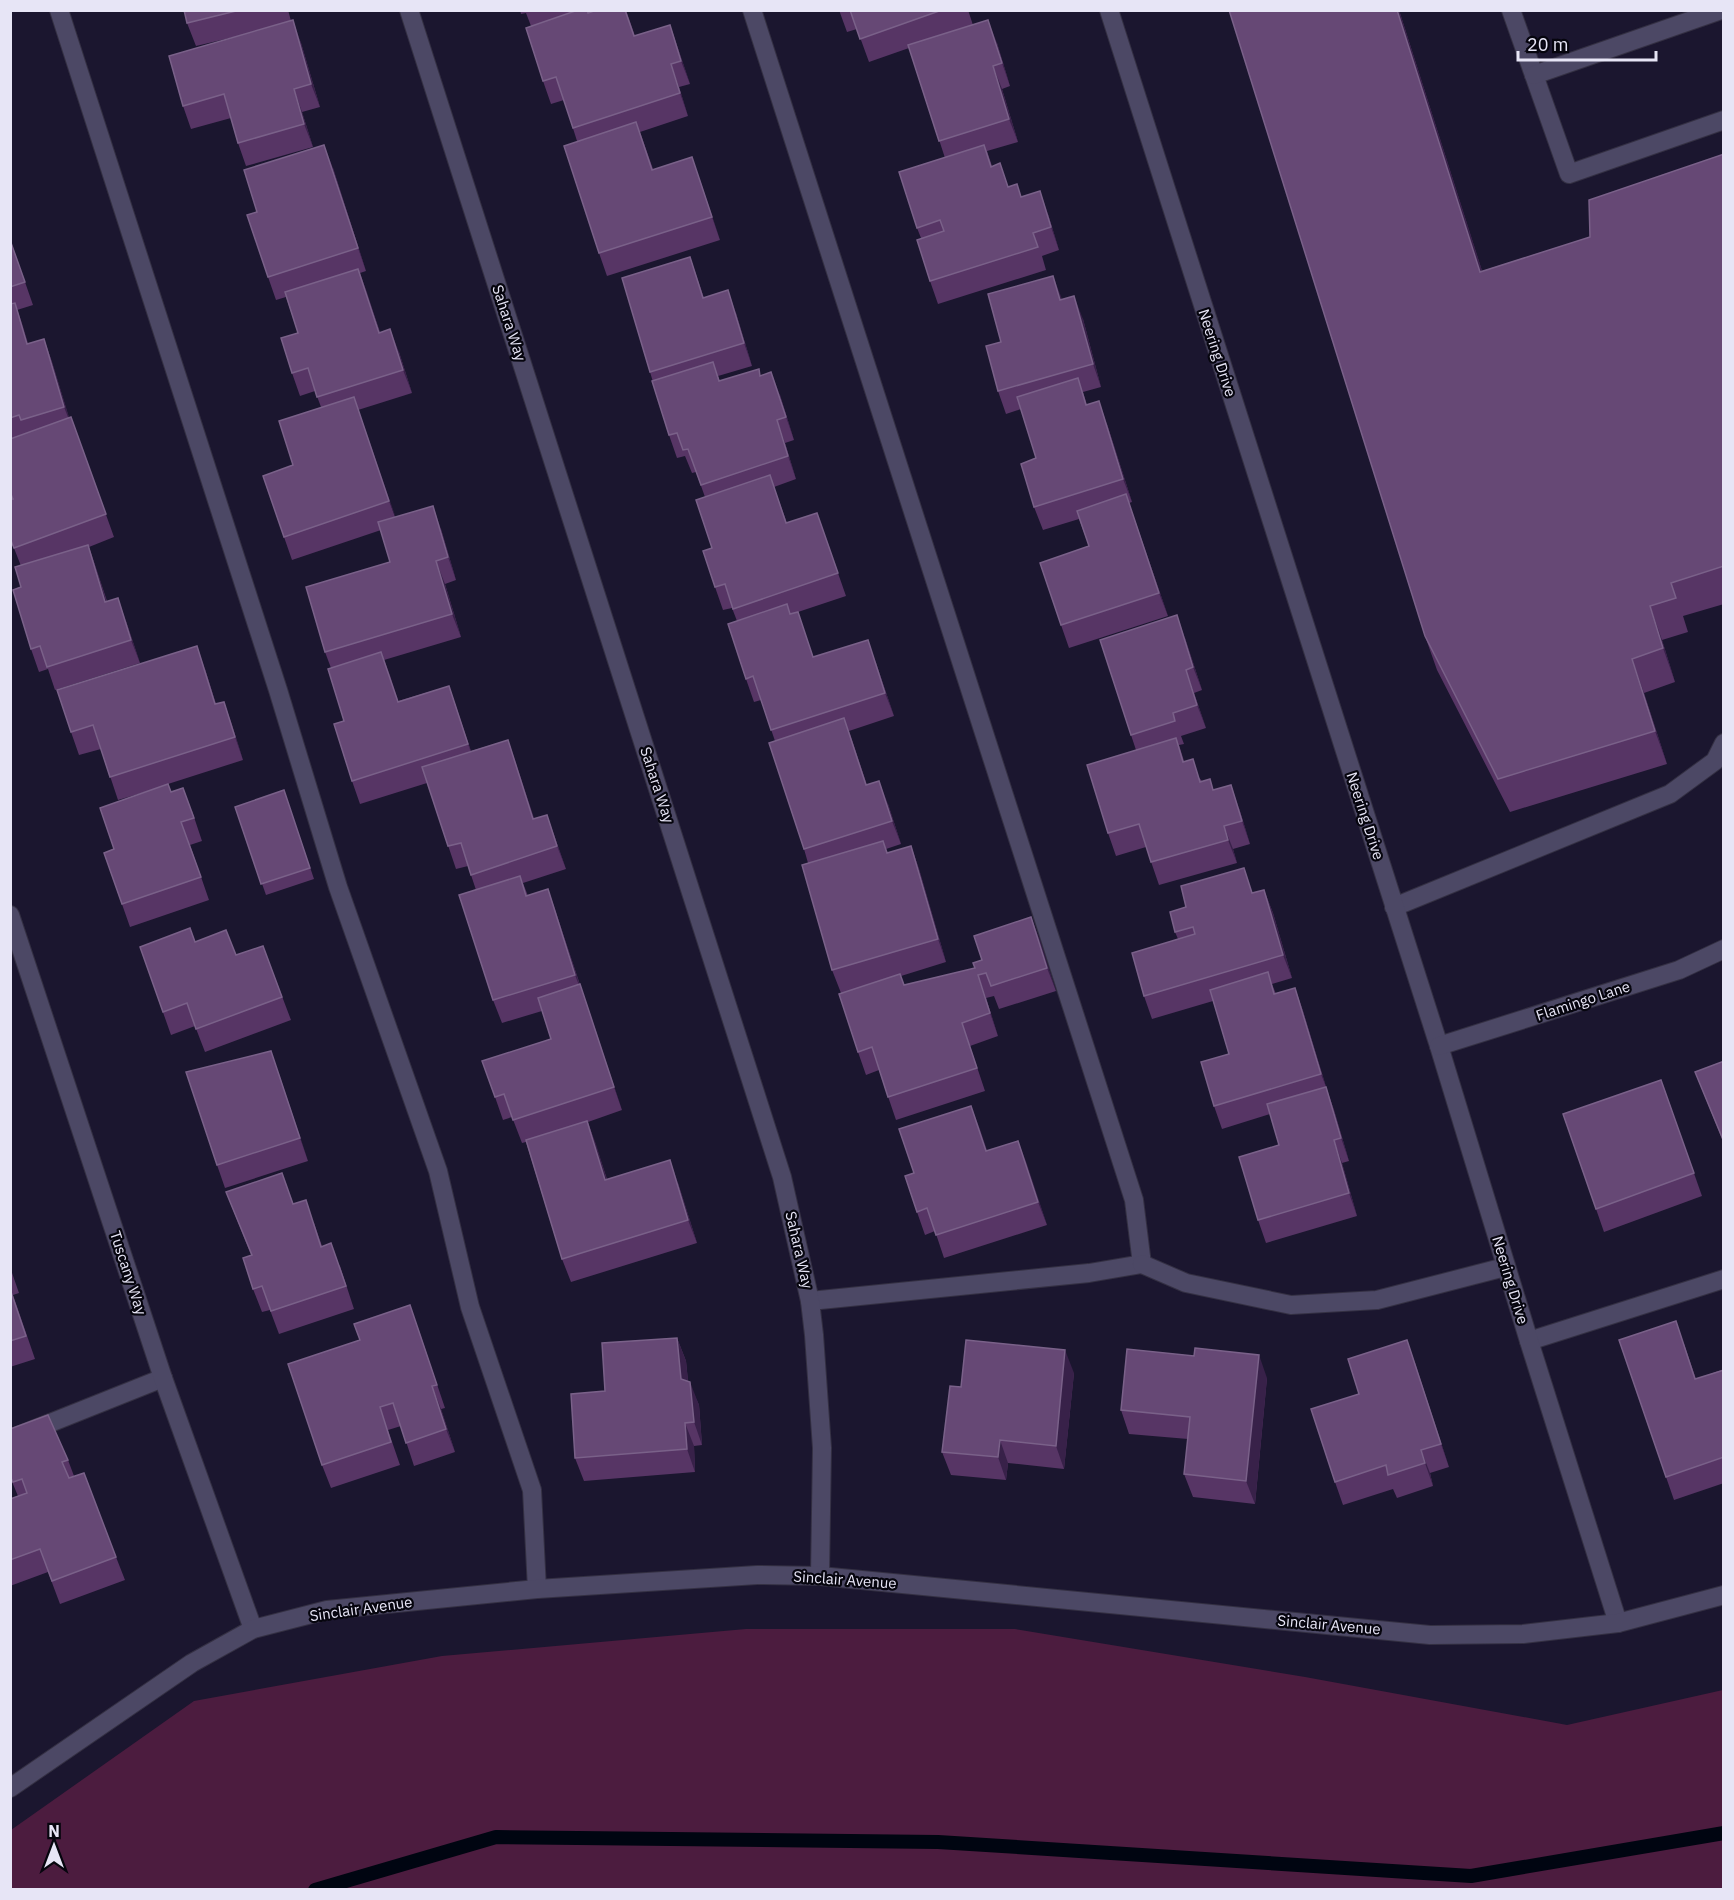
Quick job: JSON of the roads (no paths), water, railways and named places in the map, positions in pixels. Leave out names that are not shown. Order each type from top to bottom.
[{"type":"street","points":[[59,10],[278,690],[338,887],[438,1171],[470,1307],[532,1490],[537,1589]]},
{"type":"street","name":"Sahara Way","points":[[409,10],[782,1177],[810,1301],[822,1448],[820,1576]]},
{"type":"street","points":[[752,10],[1134,1200],[1142,1264]]},
{"type":"street","name":"Neering Drive","points":[[1109,10],[1439,1046],[1505,1267],[1618,1623]]},
{"type":"street","points":[[1511,10],[1569,174],[1724,120]]},
{"type":"street","points":[[1534,75],[1721,10]]},
{"type":"street","points":[[1394,907],[1670,794],[1714,761],[1724,743]]},
{"type":"street","name":"Tuscany Way","points":[[10,915],[163,1378],[254,1629]]},
{"type":"street","name":"Flamingo Lane","points":[[1439,1046],[1679,970],[1724,949]]},
{"type":"street","points":[[810,1301],[1089,1274],[1142,1264],[1186,1283],[1291,1305],[1377,1300],[1505,1267]]},
{"type":"street","points":[[1529,1341],[1724,1278]]},
{"type":"street","points":[[10,1439],[163,1378]]},
{"type":"street","name":"Sinclair Avenue","points":[[10,1788],[192,1663],[254,1629],[327,1610],[537,1589],[757,1575],[820,1576],[1430,1635],[1524,1634],[1618,1623],[1724,1595]]},
{"type":"waterway","points":[[315,1890],[496,1837],[938,1842],[1471,1876],[1724,1833]]}]
